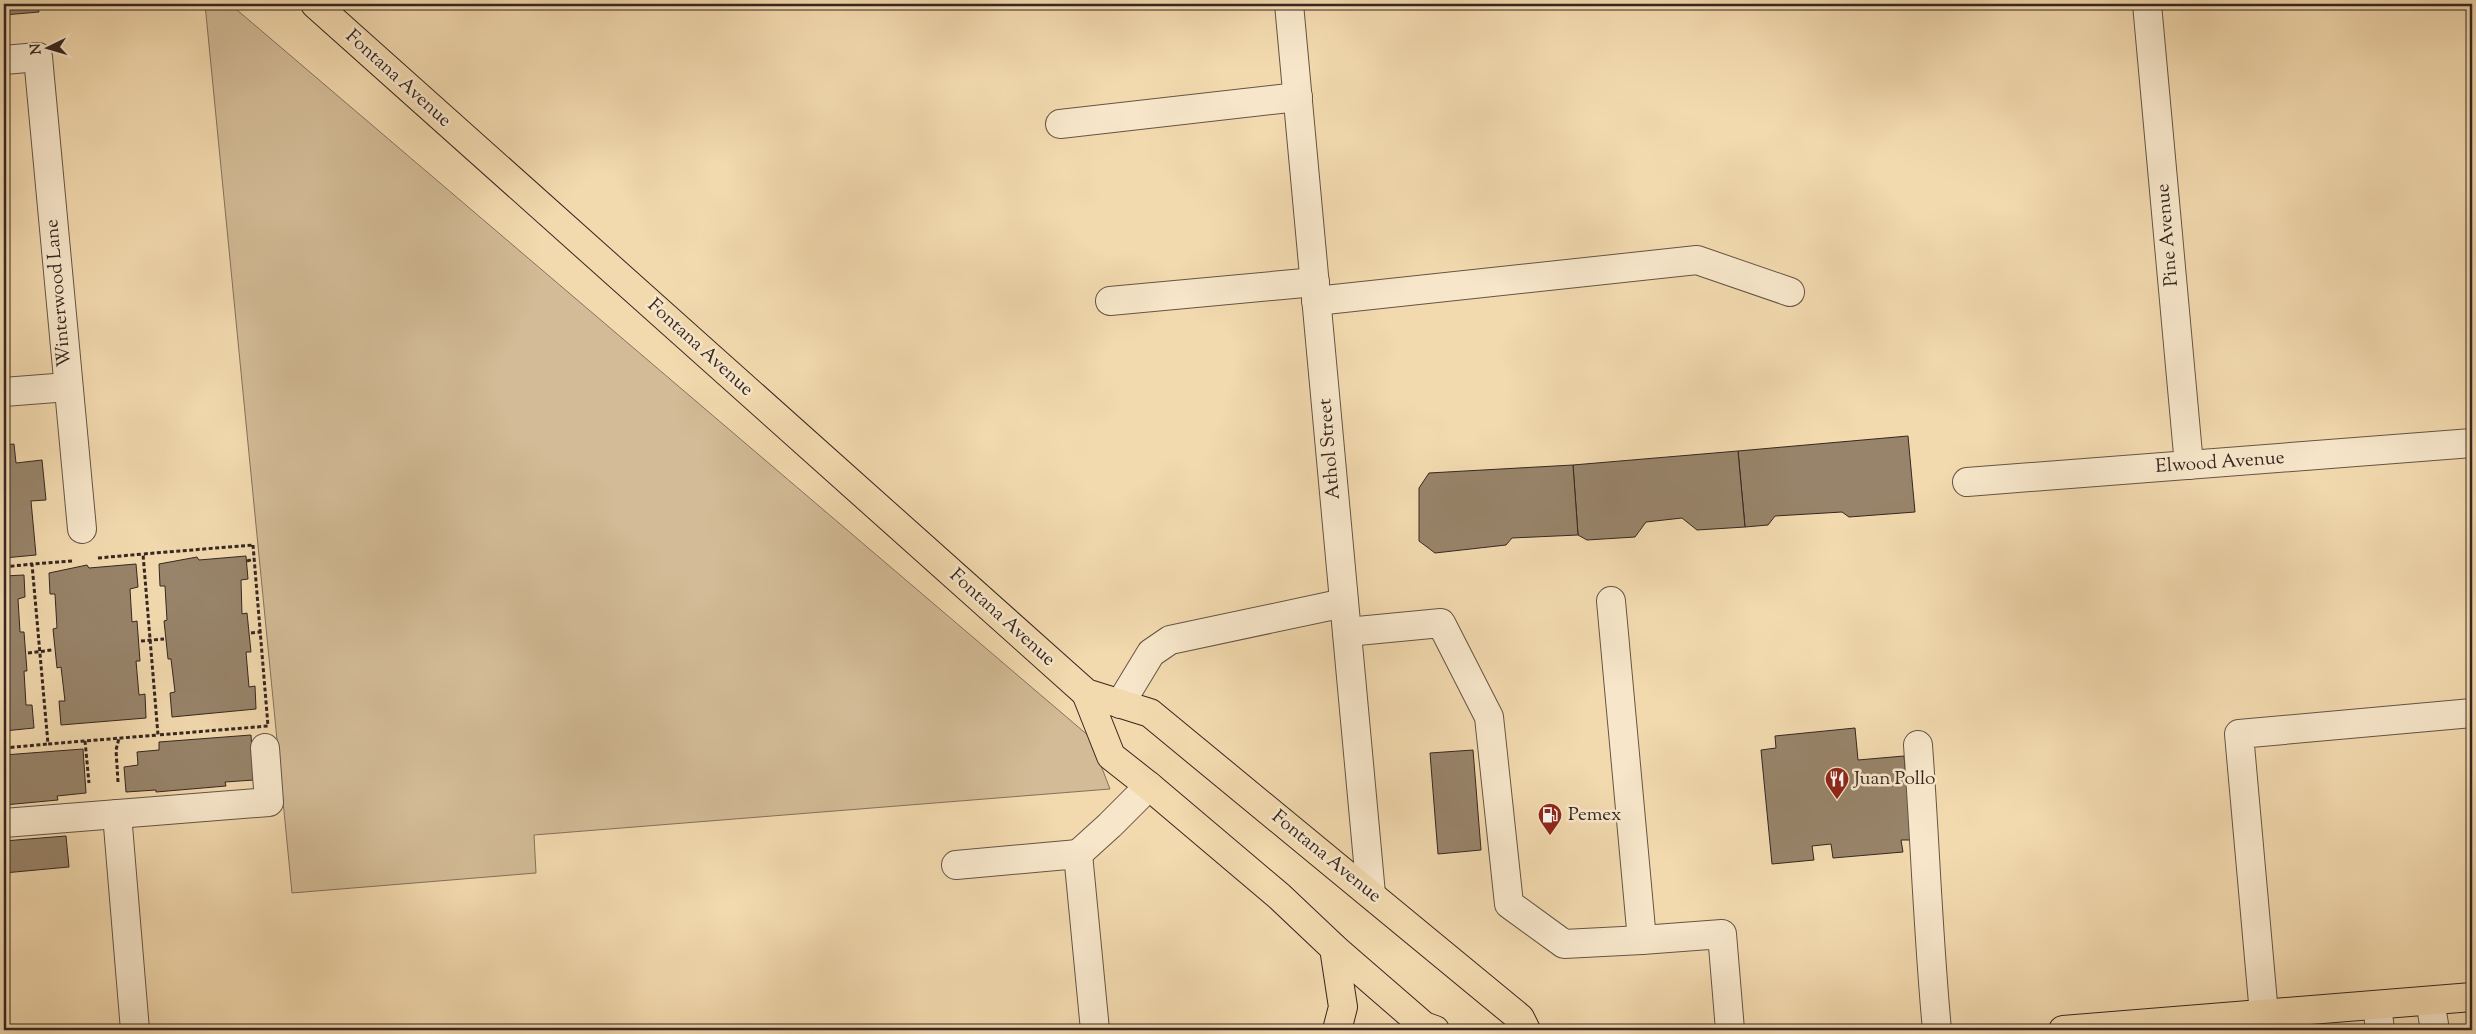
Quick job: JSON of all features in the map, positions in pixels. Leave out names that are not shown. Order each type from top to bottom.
[{"type":"main road","name":"Fontana Avenue","points":[[314,4],[1086,693],[1150,713],[1520,1018],[1526,1030]]},
{"type":"main road","name":"Fontana Avenue","points":[[1086,693],[1111,756],[1150,786],[1279,896],[1334,948],[1424,1026],[1435,1030]]},
{"type":"main road","points":[[1334,948],[1343,1007],[1337,1030]]},
{"type":"main road","points":[[2063,1030],[2135,1027],[2264,1014],[2378,1018],[2430,1001],[2472,997]]},
{"type":"street","name":"Athol Street","points":[[1289,4],[1370,894]]},
{"type":"street","name":"Pine Avenue","points":[[2147,4],[2188,465]]},
{"type":"street","name":"Winterwood Lane","points":[[4,60],[38,57],[82,529]]},
{"type":"street","points":[[1060,124],[1298,97]]},
{"type":"street","points":[[1110,301],[1315,292],[1697,260],[1790,292]]},
{"type":"street","points":[[4,392],[68,387]]},
{"type":"street","name":"Elwood Avenue","points":[[1967,482],[2472,443]]},
{"type":"street","points":[[1611,601],[1642,940]]},
{"type":"street","points":[[1120,704],[1151,654],[1170,640],[1344,603]]},
{"type":"street","points":[[1347,632],[1441,623],[1489,717],[1509,904],[1564,944],[1722,934],[1730,1030]]},
{"type":"street","points":[[2264,1014],[2240,734],[2472,713]]},
{"type":"street","points":[[1918,745],[1925,837],[1927,915],[1937,1030]]},
{"type":"street","points":[[4,823],[269,802],[264,748]]},
{"type":"street","points":[[956,865],[1078,854],[1110,826],[1150,786]]},
{"type":"street","points":[[117,814],[134,1030]]},
{"type":"street","points":[[1078,854],[1094,1030]]},
{"type":"street","points":[[2430,1001],[2435,1030]]},
{"type":"path","points":[[4,748],[268,726],[253,545],[97,558]]},
{"type":"path","points":[[143,554],[158,735]]},
{"type":"path","points":[[4,567],[78,560]]},
{"type":"path","points":[[247,561],[254,560]]},
{"type":"path","points":[[32,564],[48,744]]},
{"type":"path","points":[[251,633],[260,632]]},
{"type":"path","points":[[141,641],[164,639]]},
{"type":"path","points":[[28,653],[52,650]]},
{"type":"path","points":[[119,738],[116,755],[119,788]]},
{"type":"path","points":[[85,741],[90,790]]},
{"type":"shaded area","points":[[205,4],[230,4],[1090,737],[1110,789],[534,835],[536,873],[292,893]]},
{"type":"building","points":[[4,4],[38,4],[39,12],[4,15]]},
{"type":"building","points":[[4,143],[9,194],[4,195]]},
{"type":"building","points":[[1908,436],[1915,512],[1849,517],[1842,512],[1775,516],[1768,525],[1745,527],[1738,451]]},
{"type":"building","points":[[14,444],[16,463],[42,460],[46,500],[31,501],[36,555],[4,558],[4,445]]},
{"type":"building","points":[[1738,451],[1745,527],[1697,530],[1682,518],[1646,522],[1635,537],[1587,540],[1578,535],[1573,465]]},
{"type":"building","points":[[1573,465],[1578,535],[1512,538],[1506,545],[1435,553],[1419,541],[1419,488],[1429,473]]},
{"type":"building","points":[[246,556],[248,579],[241,580],[242,614],[247,613],[251,652],[246,652],[249,687],[255,686],[256,709],[172,717],[170,693],[175,692],[171,659],[168,659],[164,621],[167,620],[165,586],[160,586],[159,564],[197,557],[199,560]]},
{"type":"building","points":[[136,564],[138,587],[130,589],[132,622],[137,621],[140,661],[136,661],[139,695],[145,694],[146,718],[61,725],[59,701],[65,701],[61,667],[57,668],[53,629],[57,628],[55,594],[50,594],[49,573],[87,565],[89,568]]},
{"type":"building","points":[[24,575],[25,597],[18,599],[20,632],[24,632],[27,671],[24,671],[26,705],[32,705],[34,728],[4,731],[4,576]]},
{"type":"building","name":"Juan Pollo","points":[[1855,728],[1858,760],[1904,756],[1912,840],[1901,840],[1903,852],[1833,858],[1831,844],[1812,846],[1814,860],[1772,864],[1761,750],[1776,748],[1775,736]]},
{"type":"building","points":[[251,735],[254,780],[225,782],[226,786],[156,792],[156,790],[126,792],[124,767],[138,765],[137,752],[159,750],[159,742]]},
{"type":"building","points":[[83,749],[86,793],[57,796],[58,800],[4,805],[4,755]]},
{"type":"building","points":[[1473,750],[1481,850],[1438,854],[1430,753]]},
{"type":"building","points":[[66,836],[69,867],[4,873],[4,841]]},
{"type":"place","name":"Juan Pollo","points":[[1837,800]]},
{"type":"place","name":"Pemex","points":[[1550,836]]}]
